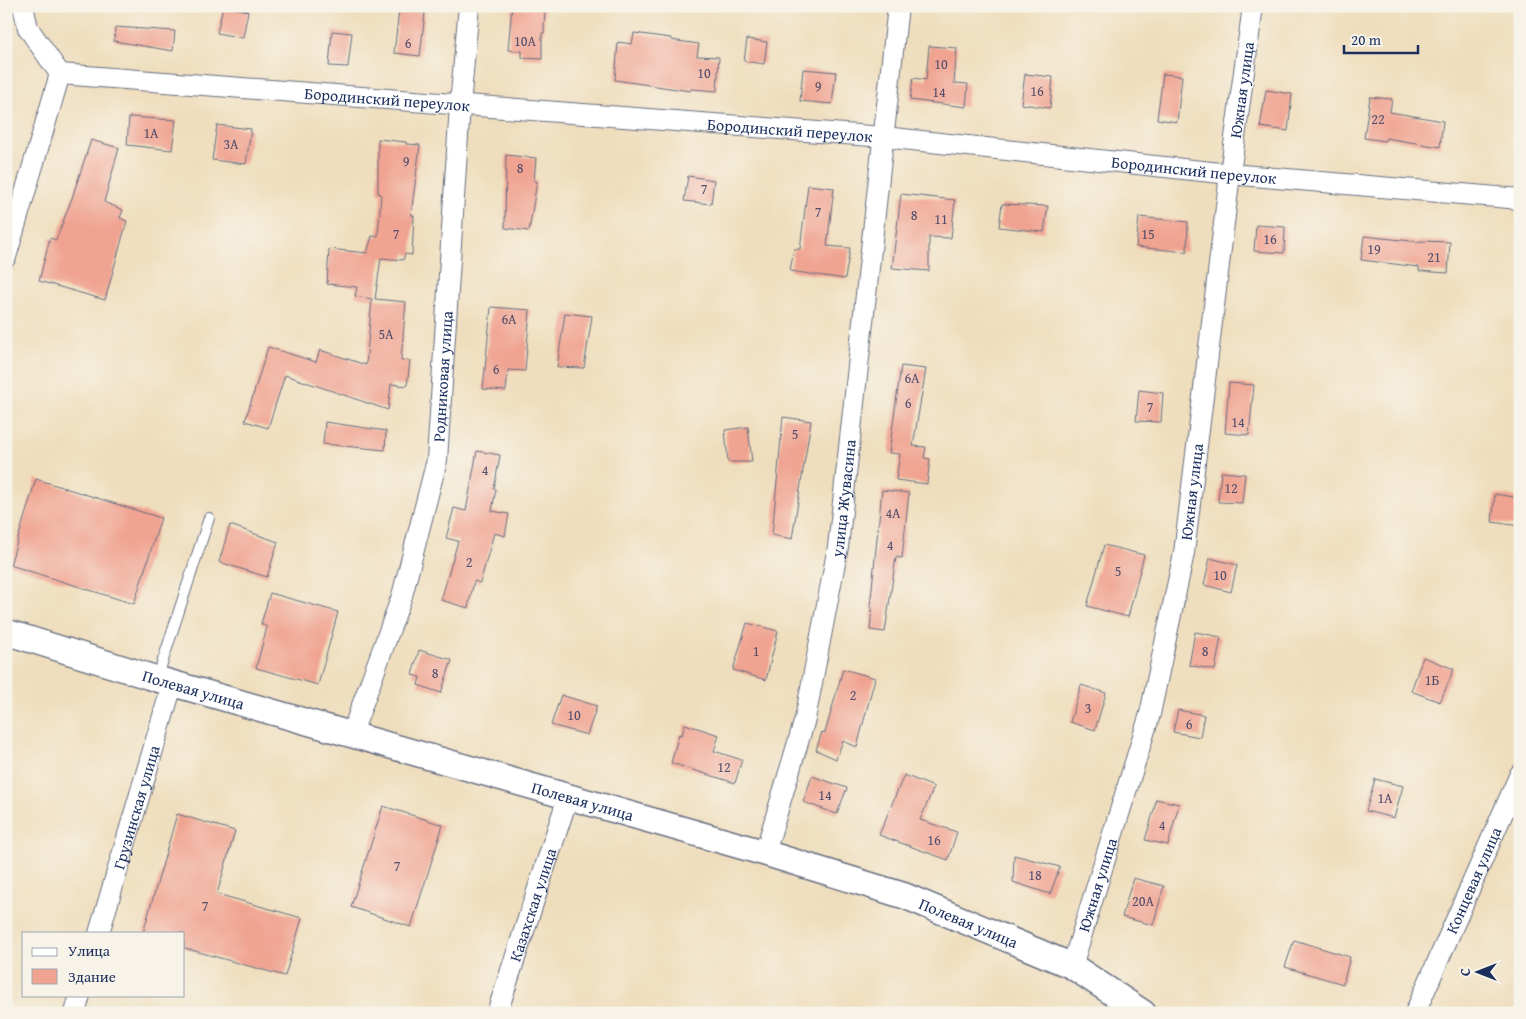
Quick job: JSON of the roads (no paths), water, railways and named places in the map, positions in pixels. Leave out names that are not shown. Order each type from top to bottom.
[{"type":"street","points":[[6,257],[60,74],[28,28],[23,6]]},
{"type":"street","name":"Родниковая улица","points":[[352,734],[402,596],[437,460],[460,105],[469,6]]},
{"type":"street","name":"улица Жувасина","points":[[765,852],[805,719],[838,547],[898,6]]},
{"type":"street","name":"Южная улица","points":[[1072,966],[1150,714],[1184,552],[1230,174],[1253,6]]},
{"type":"street","name":"Бородинский переулок","points":[[60,74],[884,137],[1230,174],[1520,199]]},
{"type":"street","name":"Полевая улица","points":[[6,632],[165,681],[765,852],[905,896],[1072,966],[1143,1013]]},
{"type":"street","name":"Грузинская улица","points":[[99,932],[165,681]]},
{"type":"street","name":"Концевая улица","points":[[1415,1013],[1520,774]]},
{"type":"street","name":"Казахская улица","points":[[497,1013],[568,797]]},
{"type":"street","points":[[75,1013],[80,996]]},
{"type":"lane","points":[[165,681],[209,518]]}]
